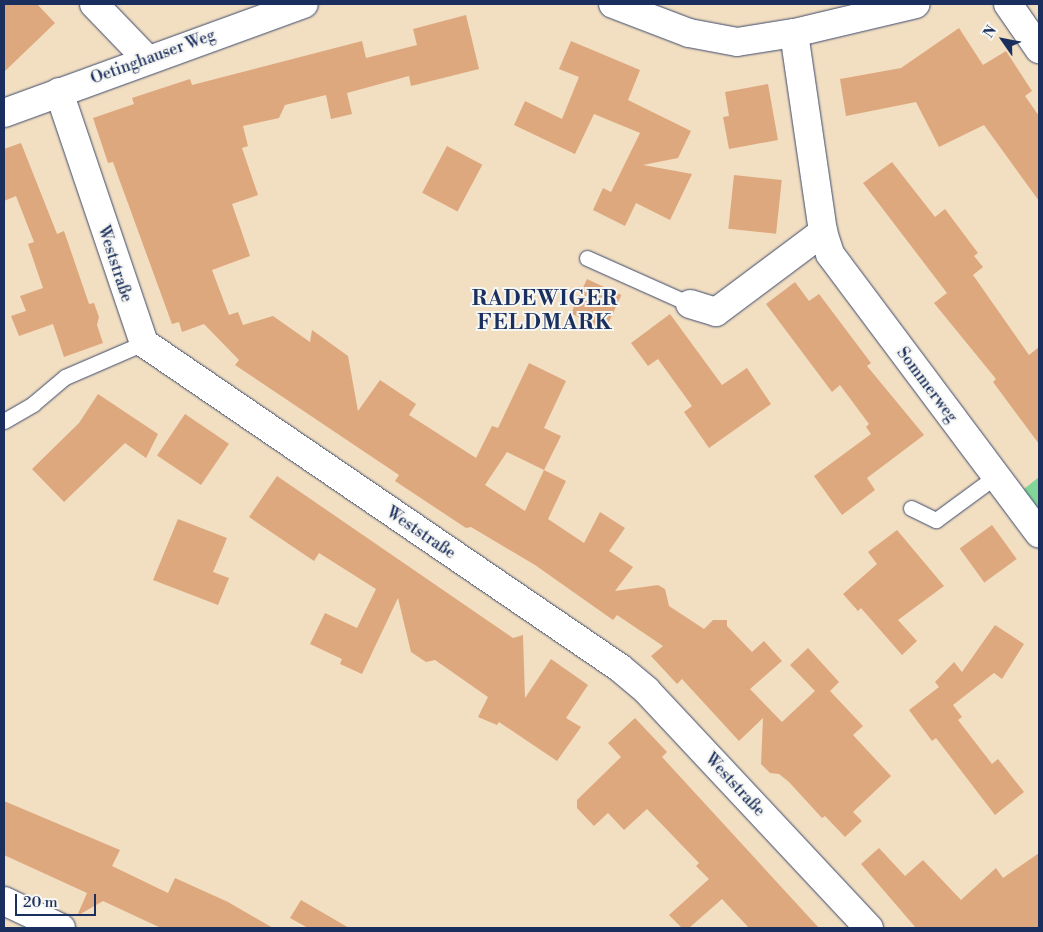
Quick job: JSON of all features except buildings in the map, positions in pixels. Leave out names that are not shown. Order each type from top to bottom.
[{"type":"street","points":[[94,4],[147,59]]},
{"type":"street","name":"Oetinghauser Weg","points":[[4,113],[147,59],[304,4]]},
{"type":"street","points":[[613,4],[689,32],[719,40],[737,42],[794,33],[916,4]]},
{"type":"street","points":[[1008,4],[1039,49]]},
{"type":"street","name":"Sommerweg","points":[[794,33],[823,232],[830,254],[1039,533]]},
{"type":"street","name":"Weststraße","points":[[58,92],[144,343],[620,668],[647,691],[869,928]]},
{"type":"street","points":[[690,304],[716,312],[823,232]]},
{"type":"street","points":[[4,901],[61,928]]},
{"type":"lane","points":[[587,258],[690,304]]},
{"type":"lane","points":[[4,421],[33,404],[66,377],[144,343]]},
{"type":"lane","points":[[911,508],[936,520],[996,476]]},
{"type":"green space","points":[[1039,477],[1039,509],[1024,489]]},
{"type":"district","name":"RADEWIGER FELDMARK","points":[[545,311]]}]
